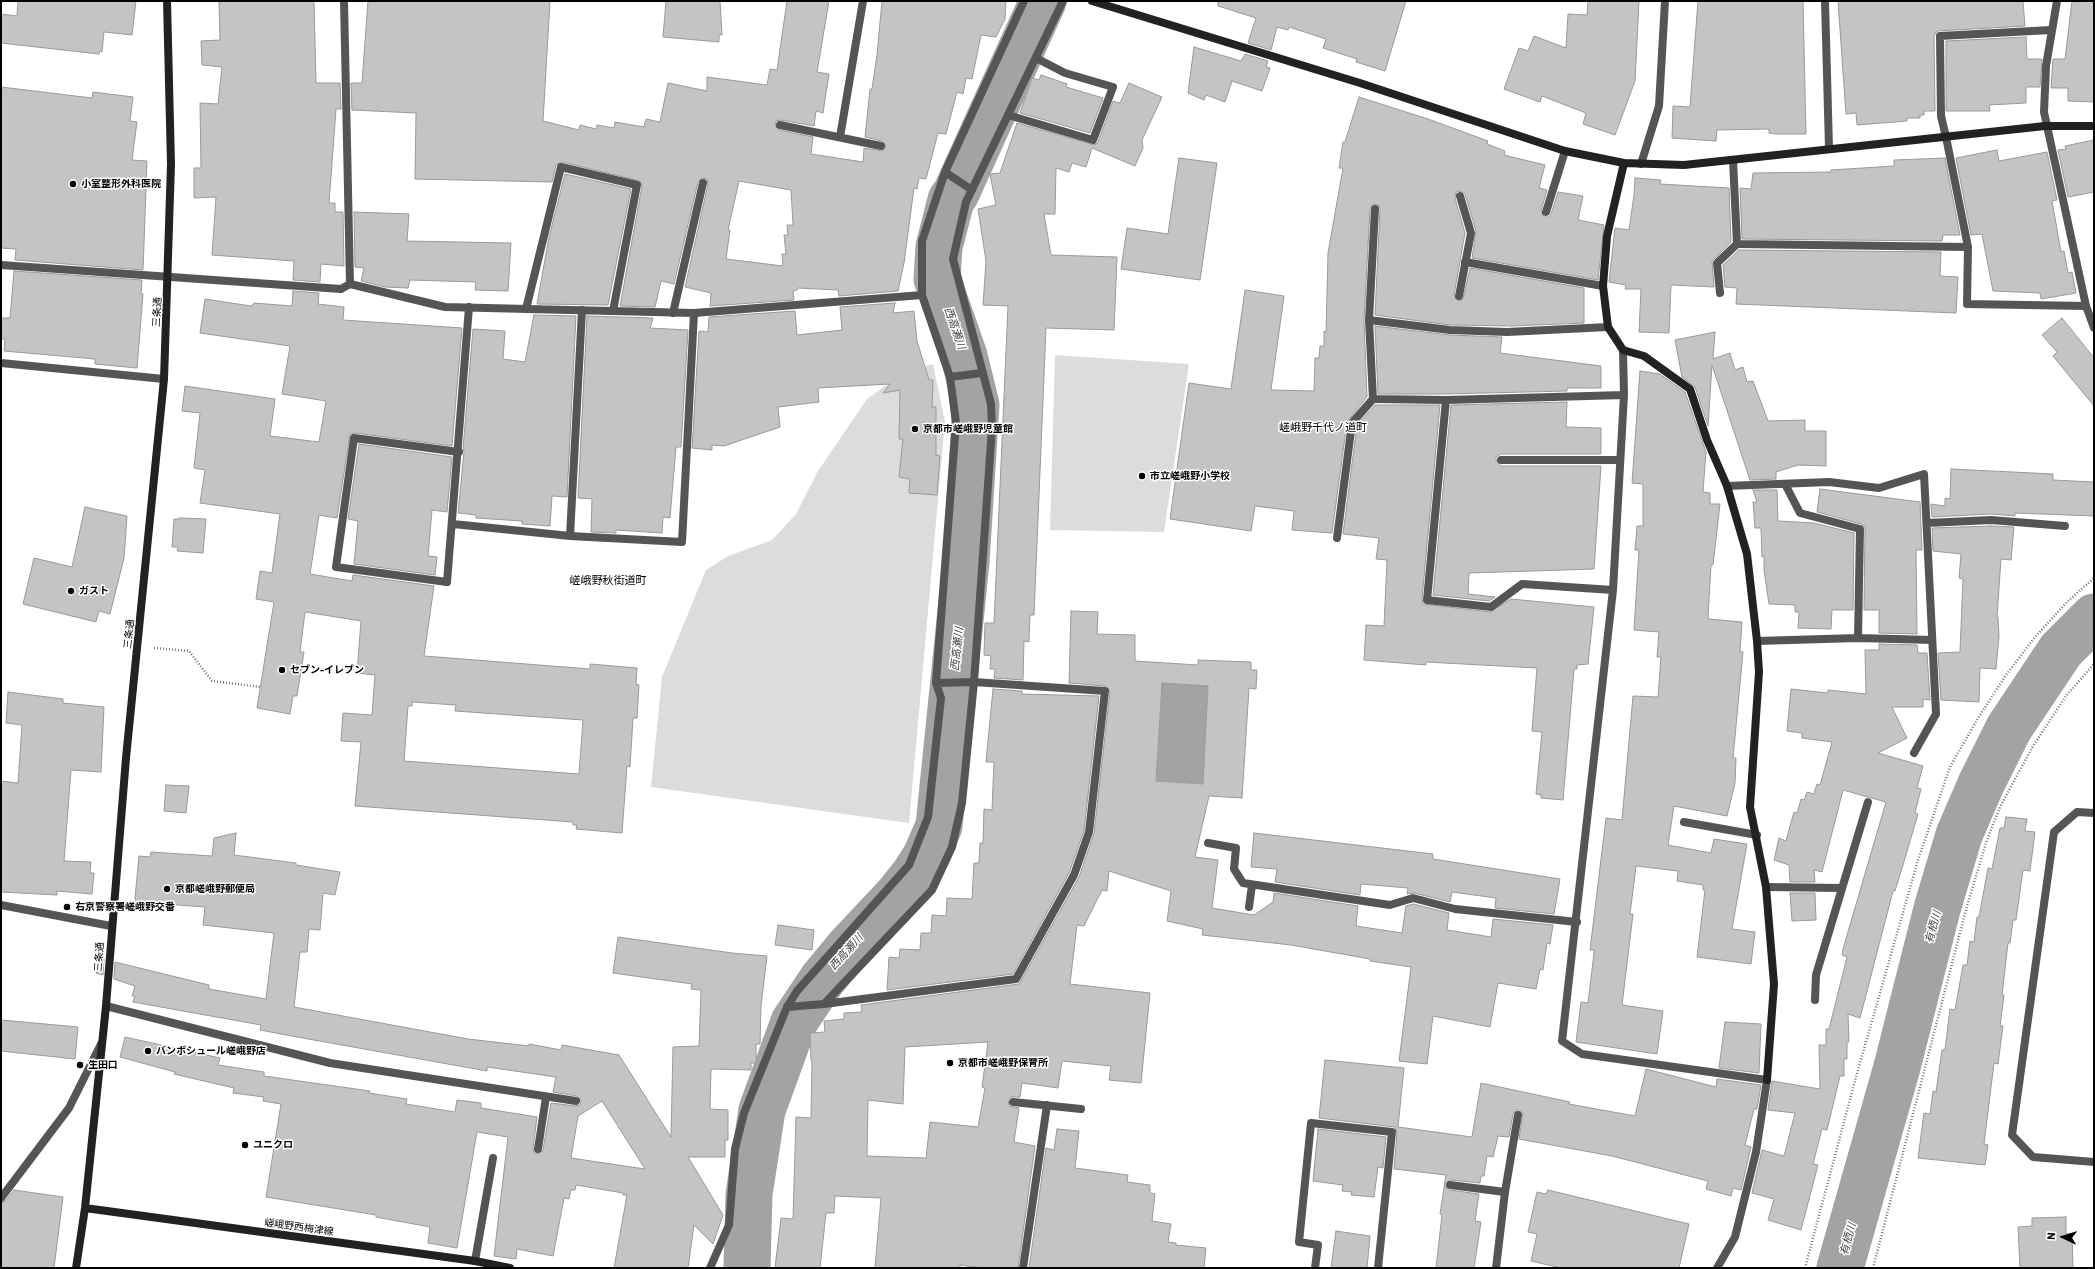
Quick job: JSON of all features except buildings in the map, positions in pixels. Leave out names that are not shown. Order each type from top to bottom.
[{"type":"street","name":"三条通","points":[[76,1268],[85,1208],[106,1006],[111,926],[164,379],[169,276],[171,164],[167,1]]},
{"type":"street","points":[[344,1],[350,284]]},
{"type":"street","points":[[840,137],[863,1]]},
{"type":"street","points":[[710,1268],[730,1225],[735,1149],[744,1112],[787,1007],[797,991],[909,865],[928,817],[941,698],[936,683],[956,424],[950,377],[922,295],[922,241],[945,172],[1024,1]]},
{"type":"street","points":[[824,1004],[932,890],[952,847],[962,804],[974,682],[992,428],[991,404],[953,259],[966,202],[1064,1]]},
{"type":"street","points":[[1092,1],[1360,83],[1565,151],[1624,163],[1684,165],[1829,148],[2045,126],[2094,126]]},
{"type":"street","points":[[1641,164],[1659,106],[1665,1]]},
{"type":"street","points":[[1825,1],[1829,148]]},
{"type":"street","points":[[2056,1],[2046,66],[2044,112],[2045,126],[2086,306],[2094,328]]},
{"type":"street","points":[[2051,30],[1940,36],[1940,116],[1946,137],[1968,247],[1967,304],[2086,306]]},
{"type":"street","points":[[1008,115],[1093,140],[1114,87],[1065,73],[1036,58]]},
{"type":"street","points":[[780,125],[881,146]]},
{"type":"street","points":[[1546,212],[1565,151]]},
{"type":"street","points":[[1733,160],[1737,244]]},
{"type":"street","points":[[1624,163],[1607,236],[1603,286],[1608,327],[1623,350],[1624,395],[1612,590],[1577,922],[1562,1041],[1582,1054],[1767,1080]]},
{"type":"street","points":[[526,309],[561,168],[637,185],[613,311]]},
{"type":"street","points":[[945,172],[972,190]]},
{"type":"street","points":[[673,313],[704,183]]},
{"type":"street","points":[[1459,296],[1470,233],[1460,196]]},
{"type":"street","points":[[1374,400],[1369,320],[1375,209]]},
{"type":"street","points":[[1720,294],[1717,263],[1737,244],[1968,247]]},
{"type":"street","points":[[1466,262],[1603,286]]},
{"type":"street","points":[[1,265],[341,289],[350,284],[446,307],[694,314],[922,295]]},
{"type":"street","points":[[459,452],[354,438],[336,567],[448,582],[459,452],[469,307]]},
{"type":"street","points":[[570,536],[582,310]]},
{"type":"street","points":[[453,524],[570,536],[682,542],[694,314]]},
{"type":"street","points":[[1369,320],[1450,330],[1500,332],[1608,327]]},
{"type":"street","points":[[1623,350],[1644,356],[1690,389],[1707,440],[1727,486],[1747,554],[1757,641],[1758,672],[1750,806],[1757,835],[1766,888],[1774,984],[1767,1080],[1756,1152],[1735,1237],[1717,1268]]},
{"type":"street","points":[[1,364],[164,379]]},
{"type":"street","points":[[950,377],[982,373]]},
{"type":"street","points":[[1337,538],[1352,423],[1374,400],[1446,400],[1624,395]]},
{"type":"street","points":[[1446,400],[1427,600],[1491,607],[1522,584],[1612,590]]},
{"type":"street","points":[[1501,460],[1619,460]]},
{"type":"street","points":[[1727,486],[1829,482],[1879,488],[1924,474],[1936,714],[1914,753]]},
{"type":"street","points":[[1785,484],[1800,513],[1860,529],[1858,638]]},
{"type":"street","points":[[1927,523],[1991,520],[2065,526]]},
{"type":"street","points":[[1757,641],[1858,638],[1932,640]]},
{"type":"street","points":[[787,1007],[824,1004],[1016,978],[1074,876],[1089,832],[1105,691],[974,682],[936,683]]},
{"type":"street","points":[[1815,1000],[1816,974],[1868,802]]},
{"type":"street","points":[[2094,813],[2077,812],[2054,832],[2012,1135],[2033,1157],[2094,1162]]},
{"type":"street","points":[[1684,822],[1757,835]]},
{"type":"street","points":[[1208,843],[1236,848],[1234,869],[1243,883],[1252,885],[1390,906],[1413,898],[1455,909],[1577,922]]},
{"type":"street","points":[[1249,907],[1252,885]]},
{"type":"street","points":[[1766,888],[1841,888]]},
{"type":"street","points":[[1,905],[111,926]]},
{"type":"street","points":[[106,1006],[330,1062],[576,1101]]},
{"type":"street","points":[[1,1198],[69,1108],[101,1044]]},
{"type":"street","points":[[538,1149],[546,1097]]},
{"type":"street","points":[[1013,1102],[1081,1109]]},
{"type":"street","points":[[1023,1268],[1047,1106]]},
{"type":"street","points":[[1496,1268],[1505,1192],[1518,1115]]},
{"type":"street","points":[[1315,1268],[1318,1245],[1299,1242],[1311,1123],[1392,1132],[1378,1268]]},
{"type":"street","points":[[475,1261],[493,1158]]},
{"type":"street","points":[[1450,1185],[1505,1192]]},
{"type":"street","name":"嵯峨野西梅津線","points":[[85,1208],[475,1261],[510,1268]]},
{"type":"path","points":[[1805,1268],[1856,1077],[1918,860],[1950,767],[1978,718],[2006,675],[2035,637],[2067,602],[2094,578]]},
{"type":"path","points":[[154,648],[189,651],[212,681],[261,687]]},
{"type":"path","points":[[1873,1268],[1967,906],[2000,807],[2033,746],[2066,696],[2094,664]]},
{"type":"shaded area","points":[[1055,355],[1189,364],[1164,532],[1050,530]]},
{"type":"shaded area","points":[[933,364],[945,422],[909,823],[651,787],[662,677],[706,570],[728,556],[772,540],[796,514],[818,471],[867,399],[904,372]]},
{"type":"shaded area","points":[[1162,683],[1208,686],[1203,784],[1156,781]]},
{"type":"waterway","name":"西高瀬川","points":[[747,1268],[749,1194],[762,1110],[794,1022],[822,980],[850,946],[898,895],[914,875],[926,856],[939,826],[966,562],[976,405],[964,356],[937,279],[939,247],[951,200],[956,193],[1043,1]]},
{"type":"waterway","name":"有栖川","points":[[1840,1268],[1897,1067],[1937,909],[1959,835],[1981,784],[2009,728],[2061,650],[2094,617]]},
{"type":"place","name":"小室整形外科医院","points":[[73,184]]},
{"type":"place","name":"京都市嵯峨野児童館","points":[[915,429]]},
{"type":"place","name":"市立嵯峨野小学校","points":[[1142,476]]},
{"type":"place","name":"ガスト","points":[[71,591]]},
{"type":"place","name":"セブン-イレブン","points":[[282,670]]},
{"type":"place","name":"京都嵯峨野郵便局","points":[[167,889]]},
{"type":"place","name":"右京警察署嵯峨野交番","points":[[67,907]]},
{"type":"place","name":"バンボシュール嵯峨野店","points":[[148,1051]]},
{"type":"place","name":"京都市嵯峨野保育所","points":[[950,1063]]},
{"type":"place","name":"生田口","points":[[80,1065]]},
{"type":"place","name":"ユニクロ","points":[[245,1145]]},
{"type":"district","name":"嵯峨野千代ノ道町","points":[[1323,427]]},
{"type":"district","name":"嵯峨野秋街道町","points":[[608,580]]}]
